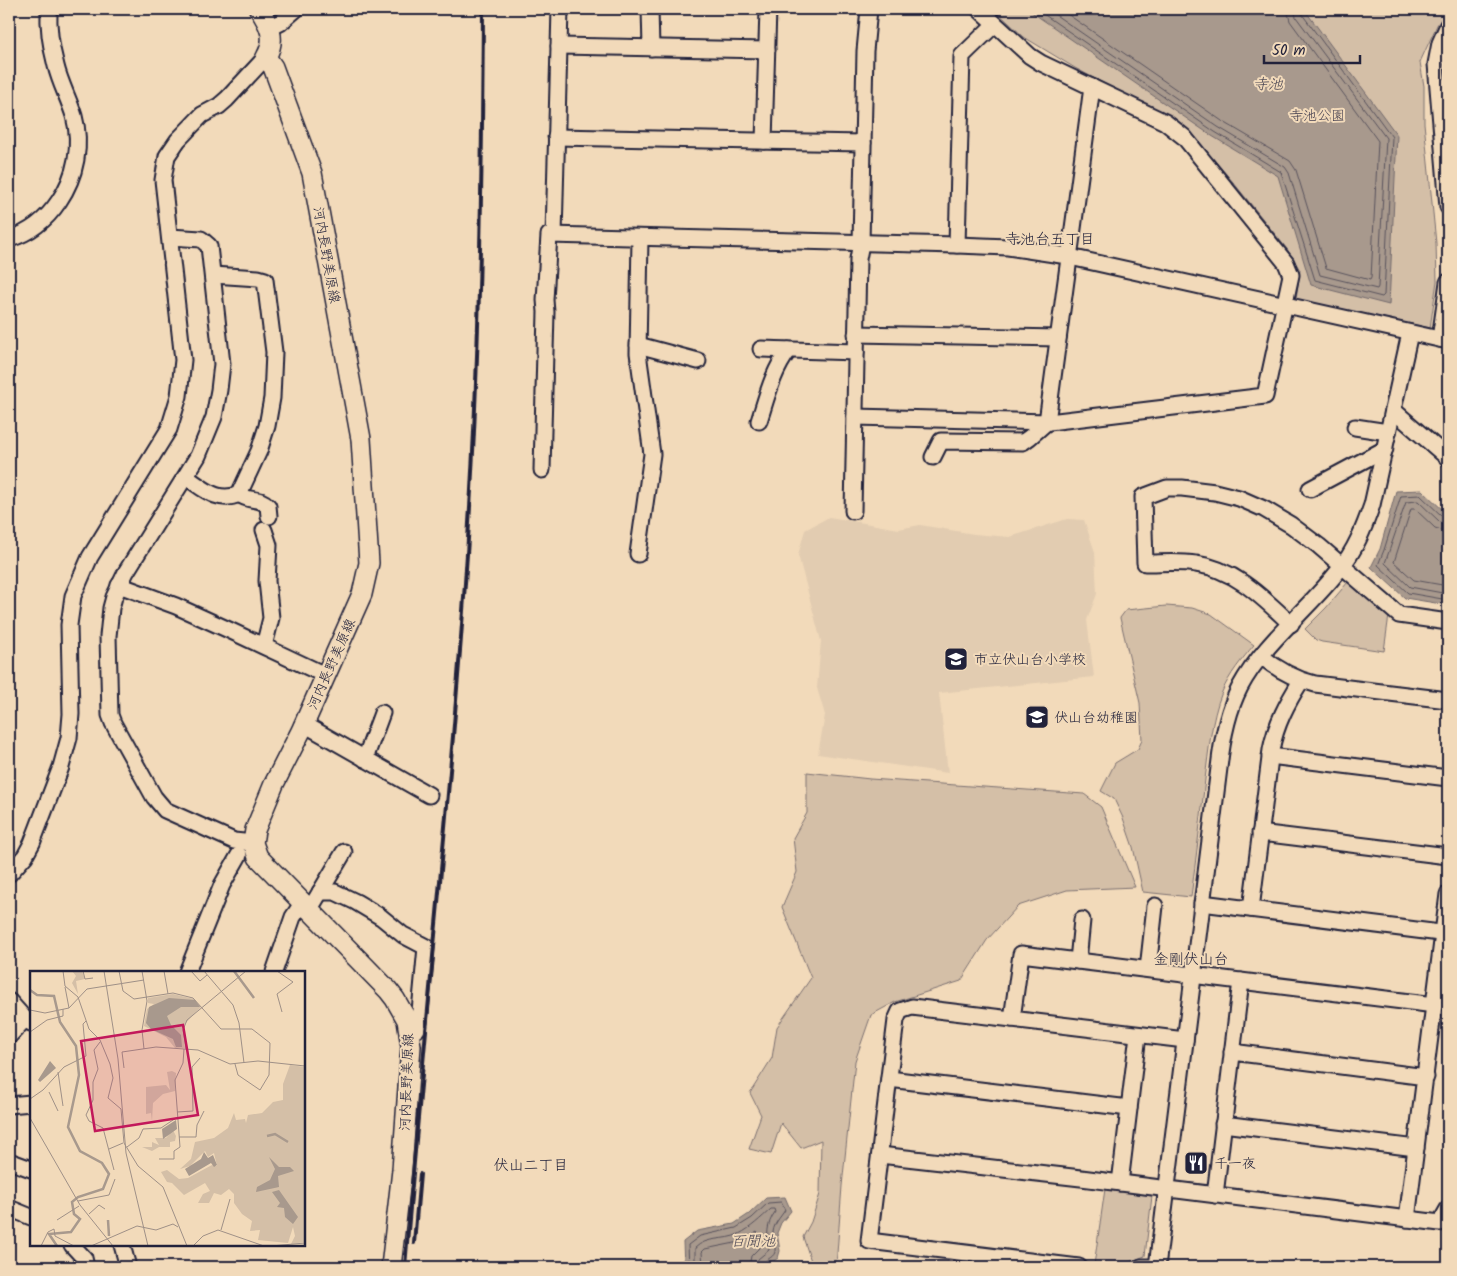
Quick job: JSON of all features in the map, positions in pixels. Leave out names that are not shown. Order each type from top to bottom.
[{"type":"main road","points":[[259,9],[270,28],[271,46],[266,56]]},
{"type":"main road","name":"河内長野美原線","points":[[266,56],[273,67],[312,173],[352,384],[363,462],[369,563],[366,584],[246,849],[258,857],[307,905],[395,998],[408,1020],[410,1034],[402,1170],[391,1267]]},
{"type":"street","points":[[9,239],[21,236],[40,223],[55,207],[64,194],[74,170],[77,153],[74,117],[56,68],[51,45],[49,9]]},
{"type":"street","points":[[270,28],[280,24],[296,9]]},
{"type":"street","points":[[554,235],[560,9]]},
{"type":"street","points":[[650,9],[651,48]]},
{"type":"street","points":[[764,142],[768,9]]},
{"type":"street","points":[[853,511],[858,259],[861,243],[865,51],[869,9]]},
{"type":"street","points":[[855,417],[1047,422],[1265,396],[1291,274],[1286,263],[1184,137],[1165,122],[1030,56],[979,9]]},
{"type":"street","points":[[957,245],[962,56],[995,24]]},
{"type":"street","points":[[1448,25],[1440,43],[1436,64],[1448,207]]},
{"type":"street","points":[[559,46],[767,50]]},
{"type":"street","points":[[11,865],[25,856],[36,836],[61,767],[69,738],[71,714],[69,625],[73,596],[90,557],[164,439],[173,420],[179,396],[182,360],[163,180],[165,165],[170,151],[185,131],[202,115],[227,99],[266,56]]},
{"type":"street","points":[[933,457],[941,441],[1023,442],[1047,422],[1092,87]]},
{"type":"street","points":[[556,137],[863,143]]},
{"type":"street","points":[[542,470],[549,235],[1008,247],[1069,257],[1444,340],[1448,282]]},
{"type":"street","points":[[170,237],[201,239],[209,246],[221,351],[221,377],[217,403],[210,428],[198,456],[119,585],[111,608],[108,636],[110,707],[113,723],[154,797],[165,810],[234,841],[246,849],[222,885],[187,971]]},
{"type":"street","points":[[638,554],[652,454],[638,353],[640,238]]},
{"type":"street","points":[[186,477],[218,497],[239,494],[259,451],[267,426],[272,398],[274,352],[265,280],[213,275]]},
{"type":"street","points":[[1141,1267],[1157,1267],[1218,768],[1227,722],[1240,687],[1261,656],[1342,567],[1354,548],[1372,505],[1410,333]]},
{"type":"street","points":[[856,334],[1058,338]]},
{"type":"street","points":[[638,344],[698,361]]},
{"type":"street","points":[[761,349],[856,352]]},
{"type":"street","points":[[759,421],[780,361],[789,350]]},
{"type":"street","points":[[1393,410],[1448,458]]},
{"type":"street","points":[[1355,427],[1388,432]]},
{"type":"street","points":[[1310,489],[1385,449]]},
{"type":"street","points":[[1291,624],[1257,593],[1227,573],[1197,564],[1145,563],[1143,498],[1167,488],[1182,488],[1216,492],[1239,498],[1264,509],[1291,525],[1399,615],[1448,622]]},
{"type":"street","points":[[239,494],[245,499],[265,502],[268,506],[269,516]]},
{"type":"street","points":[[264,530],[269,546],[268,581],[271,618],[264,646]]},
{"type":"street","points":[[119,585],[176,606],[325,675]]},
{"type":"street","points":[[1261,656],[1285,674],[1301,681],[1448,700]]},
{"type":"street","points":[[1251,909],[1274,734],[1301,681]]},
{"type":"street","points":[[365,759],[382,714]]},
{"type":"street","points":[[304,724],[429,795]]},
{"type":"street","points":[[1270,756],[1448,778]]},
{"type":"street","points":[[1260,833],[1448,856]]},
{"type":"street","points":[[274,971],[293,917],[320,892],[344,852]]},
{"type":"street","points":[[320,892],[335,892],[356,902],[381,917],[403,935],[426,947],[419,1022],[417,1029],[410,1034]]},
{"type":"street","points":[[1407,1219],[1446,934],[1448,894]]},
{"type":"street","points":[[1202,903],[1446,934]]},
{"type":"street","points":[[1148,969],[1156,906]]},
{"type":"street","points":[[1078,961],[1082,920]]},
{"type":"street","points":[[1012,1019],[1021,954],[1435,1005]]},
{"type":"street","points":[[1215,1195],[1241,981]]},
{"type":"street","points":[[9,1001],[28,1021],[9,1036]]},
{"type":"street","points":[[1079,1267],[869,1241],[896,1020],[900,1011],[912,1007],[1185,1040]]},
{"type":"street","points":[[1120,1183],[1138,1035]]},
{"type":"street","points":[[1232,1052],[1426,1077]]},
{"type":"street","points":[[889,1079],[1129,1108]]},
{"type":"street","points":[[9,1105],[30,1103]]},
{"type":"street","points":[[1224,1124],[1416,1148]]},
{"type":"street","points":[[880,1155],[1440,1223],[1448,1209]]},
{"type":"street","points":[[9,1160],[30,1169]]},
{"type":"street","points":[[9,1208],[30,1217]]},
{"type":"street","points":[[73,1246],[84,1258],[86,1267]]},
{"type":"street","points":[[122,1246],[128,1267]]},
{"type":"shaded area","name":"市立伏山台小学校","points":[[829,517],[899,529],[920,525],[974,534],[1010,537],[1067,519],[1084,520],[1095,552],[1097,594],[1087,620],[1094,677],[939,693],[948,773],[818,754],[825,715],[817,688],[821,641],[798,555],[805,530]]},
{"type":"green space","name":"寺池","points":[[994,9],[1448,9],[1437,25],[1420,62],[1424,86],[1424,123],[1436,243],[1437,281],[1430,328],[1296,299],[1300,270],[1287,249],[1186,127],[1075,68],[1024,37]]},
{"type":"green space","points":[[1348,582],[1389,615],[1384,651],[1322,642],[1316,640],[1305,629]]},
{"type":"green space","points":[[1166,606],[1192,608],[1211,614],[1254,645],[1228,679],[1215,713],[1209,746],[1191,897],[1143,892],[1133,847],[1123,818],[1114,799],[1101,791],[1115,763],[1138,749],[1142,740],[1140,703],[1120,618],[1126,610]]},
{"type":"green space","points":[[807,772],[870,779],[1084,794],[1101,807],[1135,887],[1067,890],[1018,906],[987,940],[961,981],[895,1002],[871,1015],[855,1061],[836,1267],[812,1264],[803,1237],[811,1222],[820,1194],[821,1140],[801,1148],[781,1123],[771,1154],[749,1149],[761,1115],[750,1093],[772,1058],[777,1027],[811,978],[782,907],[797,872],[793,838],[807,813]]},
{"type":"green space","points":[[1105,1189],[1152,1196],[1145,1256],[1115,1267],[1097,1267],[1094,1265]]},
{"type":"water","name":"寺池","points":[[1027,9],[1304,9],[1397,135],[1389,305],[1311,285],[1278,176],[1212,136]]},
{"type":"water","points":[[1422,490],[1448,515],[1448,605],[1405,598],[1371,567],[1380,549],[1396,491]]},
{"type":"water","name":"百聞池","points":[[785,1197],[791,1211],[781,1223],[777,1233],[780,1251],[778,1258],[765,1267],[684,1267],[683,1242],[697,1231],[734,1224],[749,1214],[766,1198]]},
{"type":"railway","points":[[405,1267],[465,587],[477,370],[483,9]]},
{"type":"railway","points":[[414,1243],[420,1174]]},
{"type":"place","name":"市立伏山台小学校","points":[[956,659]]},
{"type":"place","name":"伏山台幼稚園","points":[[1037,717]]},
{"type":"place","name":"千一夜","points":[[1196,1163]]},
{"type":"district","name":"寺池台五丁目","points":[[1050,239]]},
{"type":"district","name":"金剛伏山台","points":[[1191,959]]},
{"type":"district","name":"伏山二丁目","points":[[531,1165]]},
{"type":"park label","name":"寺池公園","points":[[1317,115]]}]
